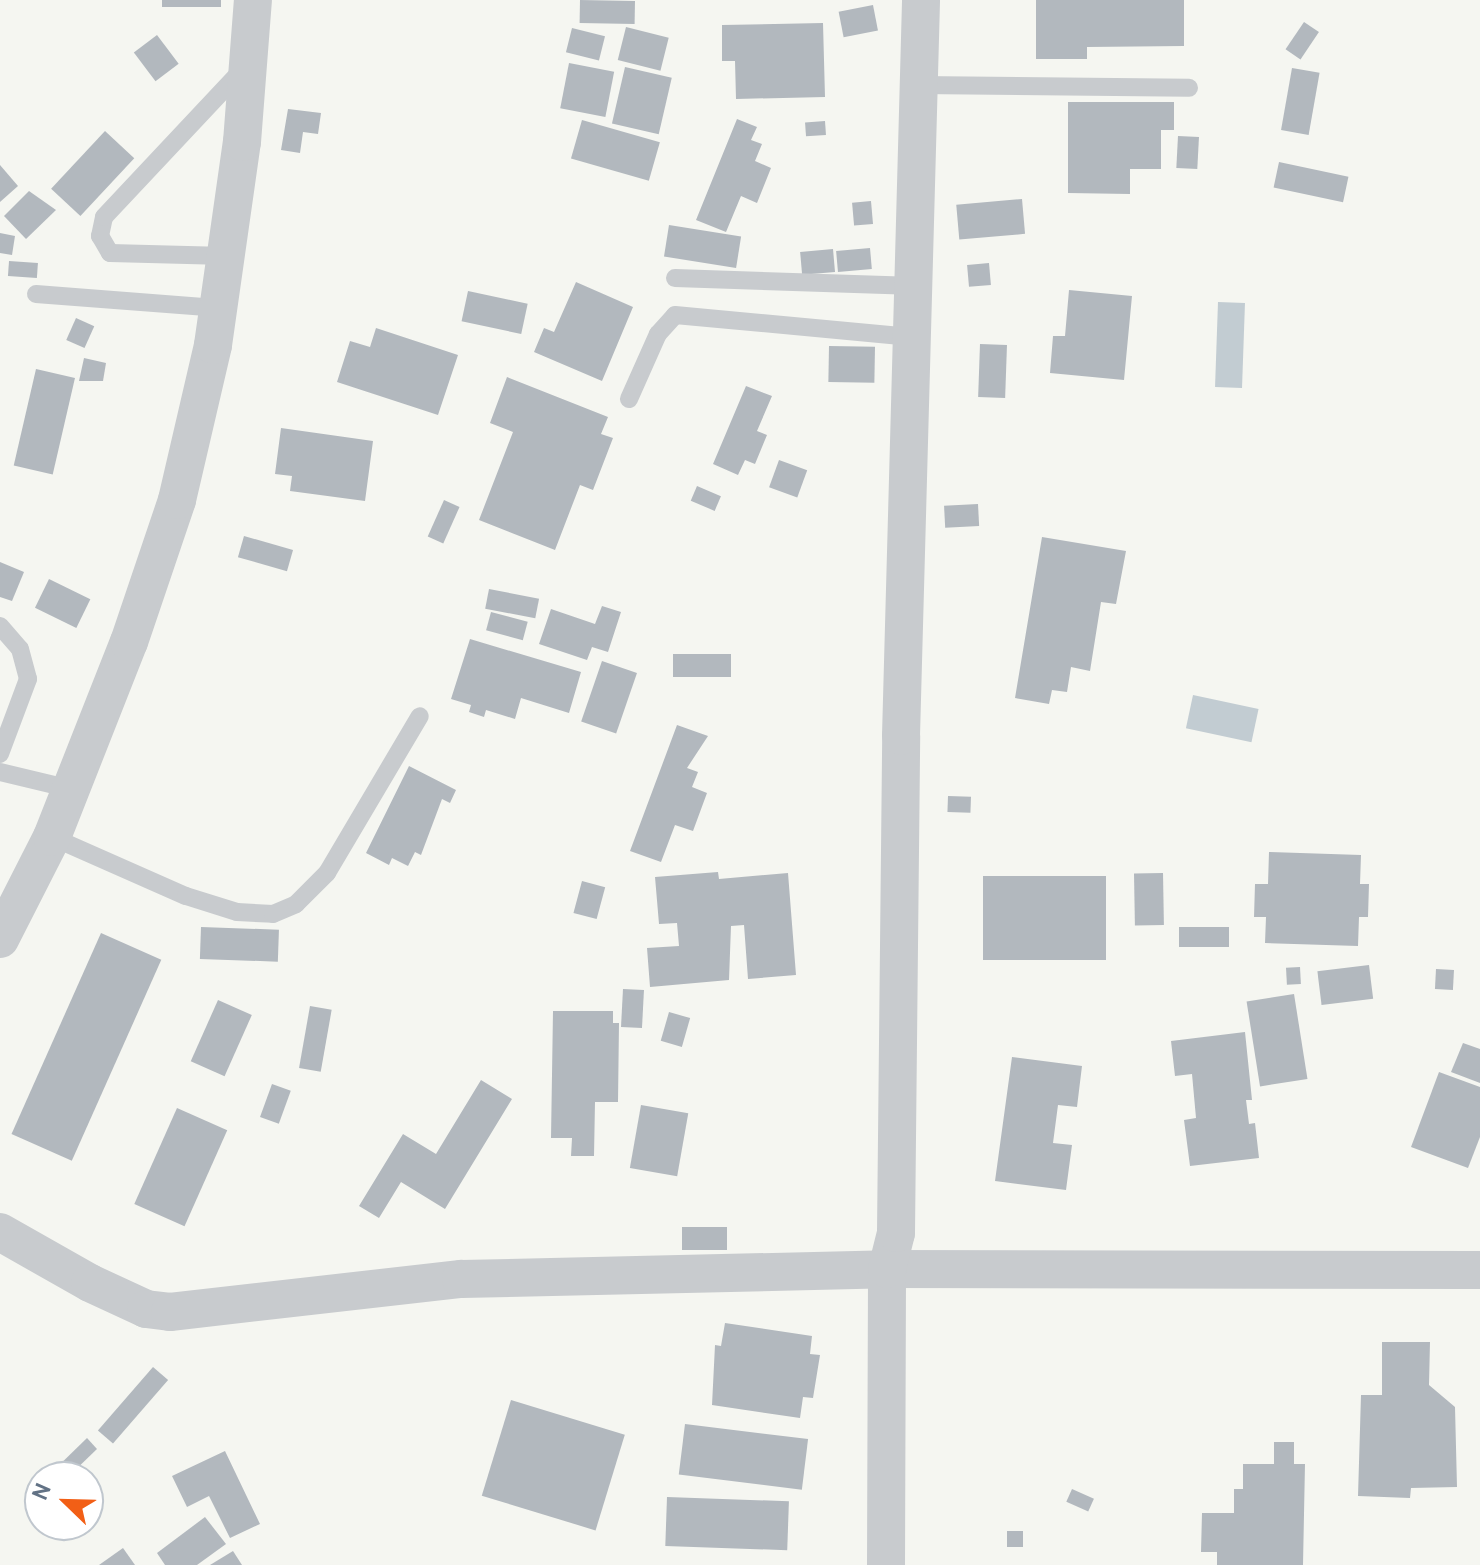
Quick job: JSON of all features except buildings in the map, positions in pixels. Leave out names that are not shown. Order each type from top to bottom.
[{"type":"street","points":[[0,939],[52,837],[177,500],[219,308],[253,0]]},
{"type":"street","points":[[886,1565],[887,1269],[896,1233],[901,736],[916,286],[921,0]]},
{"type":"street","points":[[0,1232],[90,1283],[146,1309],[170,1312],[409,1281],[887,1269],[1480,1270]]},
{"type":"lane","points":[[226,256],[110,253],[100,236],[104,217],[248,63]]},
{"type":"lane","points":[[918,85],[1189,88]]},
{"type":"lane","points":[[675,278],[916,286]]},
{"type":"lane","points":[[36,294],[219,308]]},
{"type":"lane","points":[[629,399],[658,334],[675,315],[914,337]]},
{"type":"lane","points":[[0,626],[20,649],[28,679],[0,754]]},
{"type":"lane","points":[[52,837],[186,896],[237,912],[273,914],[296,904],[327,873],[420,716]]},
{"type":"lane","points":[[0,772],[71,789]]},
{"type":"shaded area","points":[[1218,302],[1245,303],[1242,388],[1215,387]]},
{"type":"shaded area","points":[[1193,695],[1259,709],[1251,742],[1186,728]]}]
